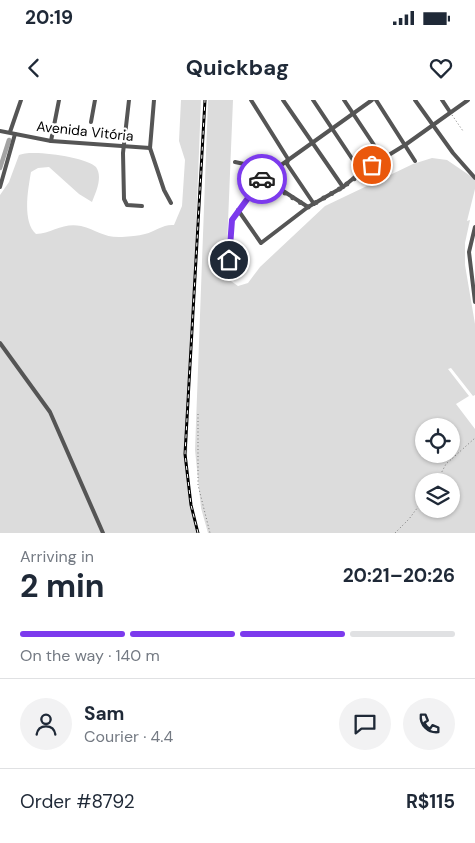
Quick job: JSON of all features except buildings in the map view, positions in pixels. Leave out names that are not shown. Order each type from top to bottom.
[{"type":"street","points":[[0,187],[21,100]]},
{"type":"street","points":[[51,140],[59,100]]},
{"type":"street","points":[[91,122],[95,100]]},
{"type":"street","points":[[128,100],[124,148],[124,203],[142,206]]},
{"type":"street","name":"Avenida Vitória","points":[[0,131],[51,140],[124,148],[150,148],[154,100]]},
{"type":"street","points":[[283,100],[343,187]]},
{"type":"street","points":[[313,100],[361,172]]},
{"type":"street","points":[[344,100],[382,158]]},
{"type":"street","points":[[229,260],[232,220],[263,178],[372,100]]},
{"type":"street","points":[[376,100],[415,161]]},
{"type":"street","points":[[415,100],[432,126],[475,178]]},
{"type":"street","points":[[442,100],[450,112]]},
{"type":"street","points":[[238,210],[261,243],[308,207],[343,187],[361,172],[405,145],[468,100]]},
{"type":"street","points":[[253,101],[288,159],[287,164],[314,204]]},
{"type":"street","points":[[150,148],[164,190],[172,203]]},
{"type":"street","points":[[235,162],[273,170]]},
{"type":"street","points":[[263,178],[308,207]]},
{"type":"street","points":[[475,227],[470,252],[475,302]]},
{"type":"street","points":[[0,343],[50,412],[104,533]]},
{"type":"path","points":[[450,112],[463,131]]},
{"type":"path","points":[[198,414],[196,457],[198,485],[210,533]]},
{"type":"path","points":[[441,473],[446,464],[475,438]]},
{"type":"path","points":[[395,533],[415,511]]},
{"type":"shaded area","points":[[181,100],[201,100],[187,458],[192,513],[198,533],[0,533],[0,195],[9,182],[19,155],[35,153],[71,157],[91,163],[98,171],[99,180],[92,202],[79,194],[49,167],[38,168],[31,172],[27,213],[36,234],[75,225],[110,236],[122,237],[142,235],[174,225],[182,206],[185,160],[179,141]]},
{"type":"shaded area","points":[[208,100],[233,100],[226,271],[228,279],[238,286],[248,283],[260,267],[325,206],[413,164],[432,158],[447,160],[475,179],[475,189],[467,221],[470,220],[465,243],[465,265],[475,324],[475,395],[473,396],[451,368],[448,369],[469,396],[456,404],[475,429],[475,533],[208,533],[201,508],[195,450]]},
{"type":"waterway","points":[[0,168],[9,140]]},
{"type":"railway","points":[[198,533],[191,505],[185,454],[205,100]]},
{"type":"way so far","points":[[262,179],[308,207],[343,187],[372,165]]},
{"type":"route","points":[[229,260],[232,220],[262,179]]}]
